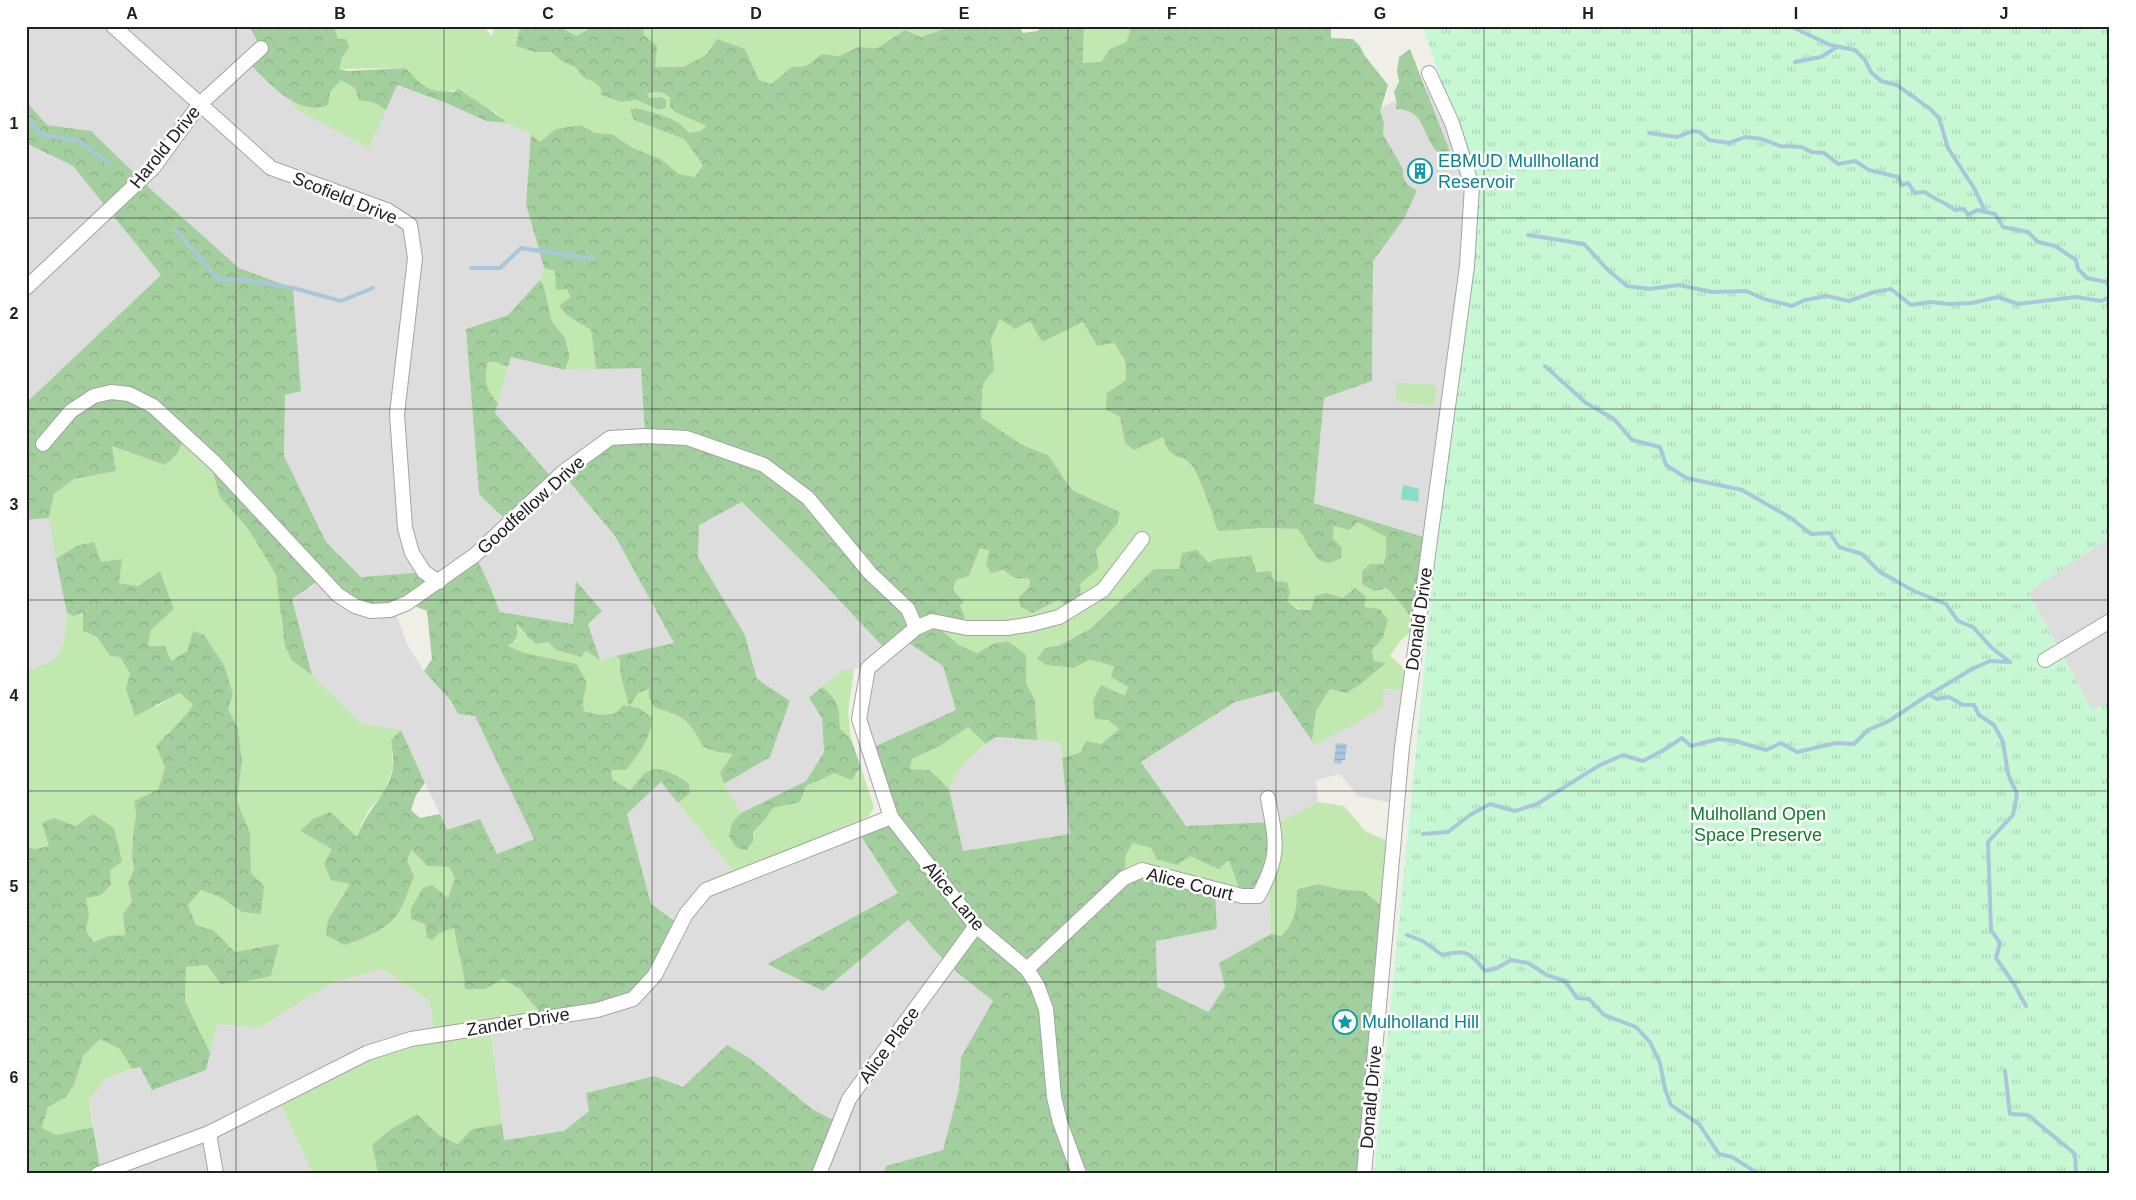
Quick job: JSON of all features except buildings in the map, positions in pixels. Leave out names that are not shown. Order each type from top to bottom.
[{"type":"street","name":"Scofield Drive","points":[[113,26],[271,168],[387,210],[410,225],[416,258],[397,414],[405,528],[412,553],[424,572],[439,582]]},
{"type":"street","name":"Harold Drive","points":[[26,288],[153,168],[199,105],[261,48]]},
{"type":"street","name":"Donald Drive","points":[[1364,1174],[1402,748],[1467,266],[1472,186],[1452,122],[1429,73]]},
{"type":"street","name":"Goodfellow Drive","points":[[43,444],[71,411],[94,396],[111,392],[129,394],[153,406],[191,441],[338,595],[371,611],[390,610],[407,603],[439,582],[475,555],[562,473],[610,438],[645,436],[687,438],[764,464],[808,498],[870,573],[908,609],[916,628]]},
{"type":"street","points":[[916,628],[932,621],[967,628],[1007,628],[1059,617],[1103,590],[1142,539]]},
{"type":"street","points":[[2045,660],[2110,621]]},
{"type":"street","name":"Alice Lane","points":[[916,628],[868,668],[859,719],[891,816],[976,926],[1027,969],[1037,984],[1046,1009],[1054,1097],[1060,1122],[1079,1174]]},
{"type":"street","name":"Alice Court","points":[[1027,969],[1124,878],[1142,870],[1242,896],[1258,896],[1269,876],[1276,846],[1268,798]]},
{"type":"street","name":"Zander Drive","points":[[98,1174],[209,1133],[367,1053],[410,1039],[597,1010],[633,999],[655,975],[686,914],[706,890],[891,816]]},
{"type":"street","name":"Alice Place","points":[[819,1174],[849,1099],[976,926]]},
{"type":"street","points":[[209,1133],[216,1174]]},
{"type":"shaded area","points":[[26,26],[249,26],[261,48],[396,85],[446,103],[486,121],[507,123],[531,134],[526,204],[544,268],[540,280],[508,315],[466,329],[479,494],[554,480],[495,413],[511,357],[565,370],[641,367],[645,436],[562,473],[615,536],[675,644],[600,660],[577,582],[574,624],[500,612],[475,555],[439,582],[424,572],[361,577],[326,542],[284,456],[285,395],[301,390],[293,288],[239,268],[155,193],[91,131],[47,125],[26,101]]},
{"type":"shaded area","points":[[1434,84],[1472,186],[1430,539],[1314,503],[1324,398],[1372,381],[1374,211],[1332,129]]},
{"type":"shaded area","points":[[26,143],[73,166],[161,275],[26,403]]},
{"type":"shaded area","points":[[1403,485],[1419,489],[1418,502],[1401,499]]},
{"type":"shaded area","points":[[742,502],[809,568],[903,639],[943,666],[956,710],[869,749],[859,719],[868,668],[843,669],[822,718],[824,752],[806,781],[741,813],[724,784],[770,757],[790,701],[757,679],[745,635],[698,557],[699,525]]},
{"type":"shaded area","points":[[49,518],[67,613],[66,638],[58,657],[43,667],[26,669],[26,520]]},
{"type":"shaded area","points":[[2110,537],[2110,702],[2092,710],[2028,592]]},
{"type":"shaded area","points":[[322,578],[394,609],[408,646],[424,671],[451,701],[458,714],[475,715],[534,839],[496,854],[447,830],[401,730],[361,723],[312,675],[292,599]]},
{"type":"shaded area","points":[[1384,689],[1410,691],[1397,804],[1358,796],[1340,774],[1316,780],[1318,802],[1282,821],[1186,827],[1141,762],[1235,702],[1279,691],[1315,745]]},
{"type":"shaded area","points":[[996,737],[1060,742],[1070,834],[963,851],[949,789],[963,764]]},
{"type":"shaded area","points":[[1336,743],[1347,744],[1345,760],[1342,760],[1341,764],[1334,763]]},
{"type":"shaded area","points":[[661,782],[738,877],[857,830],[898,893],[767,964],[823,991],[908,920],[948,965],[993,1001],[961,1057],[959,1089],[943,1150],[886,1166],[883,1174],[819,1174],[839,1123],[812,1109],[751,1059],[683,1087],[654,1076],[586,1093],[589,1111],[564,1131],[504,1140],[490,1027],[680,925],[651,905],[627,814]]},
{"type":"shaded area","points":[[1269,876],[1271,934],[1220,963],[1225,987],[1208,1012],[1157,987],[1156,941],[1217,929],[1215,889]]},
{"type":"shaded area","points":[[382,969],[429,1000],[435,1035],[278,1098],[313,1174],[98,1174],[101,1172],[89,1099],[107,1078],[140,1067],[216,1024],[259,1028],[331,983]]},
{"type":"green space","points":[[249,26],[332,26],[338,39],[346,39],[349,47],[341,59],[339,69],[348,71],[406,68],[426,87],[438,91],[454,92],[458,88],[507,123],[486,121],[446,103],[397,85],[386,110],[373,102],[359,100],[355,88],[341,80],[330,92],[328,105],[316,107],[294,102],[273,87],[247,61],[261,48]]},
{"type":"green space","points":[[332,26],[483,26],[492,36],[494,26],[520,26],[517,46],[534,52],[551,52],[563,62],[575,67],[584,78],[595,82],[601,89],[601,95],[621,102],[636,100],[659,110],[661,97],[648,98],[646,94],[659,92],[665,94],[670,98],[670,106],[675,112],[706,126],[701,131],[689,134],[684,126],[634,120],[684,139],[703,165],[695,177],[679,174],[661,159],[633,148],[612,134],[595,133],[581,125],[555,129],[540,142],[531,134],[507,123],[495,112],[476,102],[458,88],[444,92],[433,91],[424,87],[416,81],[406,68],[339,69],[339,48],[334,27]]},
{"type":"green space","points":[[520,26],[565,26],[565,30],[577,36],[593,26],[643,26],[644,35],[657,46],[655,67],[683,67],[706,55],[717,39],[745,49],[759,80],[771,84],[792,67],[806,66],[822,54],[839,56],[858,47],[877,48],[905,30],[921,37],[944,29],[945,26],[1019,26],[1023,33],[1038,31],[1041,26],[1084,26],[1083,63],[1101,62],[1110,49],[1126,42],[1130,30],[1128,26],[1331,26],[1331,38],[1353,39],[1360,46],[1365,56],[1388,85],[1380,111],[1384,123],[1383,134],[1403,169],[1403,176],[1406,182],[1410,187],[1417,190],[1405,217],[1373,261],[1372,381],[1324,398],[1314,503],[1430,539],[1418,625],[1386,588],[1374,591],[1362,584],[1362,571],[1370,564],[1383,564],[1386,554],[1386,537],[1358,522],[1349,530],[1334,526],[1333,538],[1342,548],[1341,558],[1329,563],[1318,560],[1298,529],[1266,528],[1218,531],[1207,498],[1192,466],[1169,450],[1163,437],[1134,450],[1125,443],[1120,417],[1106,409],[1107,393],[1126,380],[1125,360],[1114,343],[1097,346],[1083,322],[1042,342],[1030,321],[1015,329],[1000,319],[991,339],[994,370],[983,384],[981,417],[1022,445],[1048,455],[1072,490],[1120,512],[1118,523],[1096,550],[1099,568],[1080,584],[1081,597],[1067,605],[1058,600],[1033,613],[1020,607],[1019,597],[1029,587],[1030,579],[1015,578],[1003,570],[991,573],[986,564],[989,551],[980,548],[969,576],[956,580],[953,590],[964,602],[960,606],[965,617],[957,626],[940,629],[959,645],[977,653],[995,643],[1009,642],[1026,655],[1026,683],[1035,700],[1037,740],[996,737],[986,744],[968,727],[940,746],[912,759],[910,769],[930,770],[949,789],[963,851],[1070,834],[1062,758],[1080,753],[1086,741],[1101,744],[1119,729],[1108,720],[1095,719],[1093,701],[1101,685],[1125,696],[1128,687],[1111,677],[1114,666],[1089,660],[1074,668],[1046,665],[1037,659],[1045,648],[1060,645],[1090,629],[1154,569],[1179,569],[1182,553],[1197,550],[1208,562],[1217,559],[1251,556],[1257,572],[1271,571],[1274,581],[1287,582],[1290,593],[1287,601],[1297,609],[1311,610],[1315,596],[1326,593],[1343,598],[1355,588],[1366,597],[1364,607],[1380,609],[1388,620],[1383,638],[1372,650],[1374,661],[1386,663],[1358,686],[1346,693],[1330,689],[1316,711],[1312,741],[1278,691],[1235,702],[1141,762],[1186,826],[1272,822],[1276,846],[1258,896],[1242,896],[1229,860],[1219,869],[1190,856],[1177,865],[1157,859],[1151,848],[1133,843],[1126,855],[1124,877],[1142,870],[1215,889],[1217,929],[1156,941],[1157,987],[1208,1012],[1225,987],[1219,963],[1271,934],[1281,936],[1292,920],[1297,889],[1318,884],[1338,889],[1364,891],[1388,912],[1364,1174],[883,1174],[886,1166],[943,1150],[959,1089],[961,1057],[993,1001],[948,965],[908,920],[823,991],[767,964],[898,893],[857,830],[891,816],[869,749],[956,710],[943,666],[903,639],[888,652],[809,568],[742,502],[699,525],[698,557],[745,635],[757,679],[790,701],[770,757],[724,784],[720,772],[733,754],[717,752],[703,747],[694,730],[685,720],[655,708],[649,698],[649,689],[638,693],[630,706],[639,708],[652,718],[651,725],[644,746],[626,770],[611,770],[613,780],[630,790],[649,771],[655,769],[667,771],[689,784],[690,793],[678,803],[661,782],[627,814],[651,904],[680,925],[633,999],[545,1018],[520,989],[503,979],[485,989],[465,989],[454,928],[439,933],[433,940],[427,938],[425,924],[411,919],[411,908],[423,888],[432,885],[448,898],[455,878],[449,867],[427,866],[412,850],[407,860],[414,877],[402,906],[389,923],[375,932],[344,945],[326,935],[328,920],[350,884],[331,880],[324,864],[332,849],[300,831],[313,819],[330,812],[357,837],[361,827],[387,786],[393,768],[391,740],[401,730],[425,783],[416,795],[411,810],[420,818],[440,814],[447,830],[480,819],[497,854],[534,839],[475,716],[458,714],[451,701],[424,671],[432,659],[427,611],[407,603],[371,611],[322,578],[292,599],[312,675],[292,661],[285,646],[276,575],[249,530],[220,497],[214,476],[215,463],[185,436],[177,454],[165,465],[112,446],[116,471],[74,479],[54,494],[49,518],[26,520],[26,403],[161,275],[73,166],[26,143],[26,101],[47,125],[91,131],[155,193],[239,268],[293,288],[301,391],[285,395],[284,456],[326,542],[361,577],[424,572],[439,582],[475,555],[500,612],[573,624],[576,581],[602,611],[588,624],[600,660],[586,651],[581,657],[556,650],[548,642],[536,644],[516,623],[517,636],[508,646],[525,653],[577,664],[587,683],[583,701],[584,711],[599,715],[616,713],[623,705],[629,706],[620,672],[620,659],[616,656],[674,643],[615,536],[562,473],[610,438],[645,436],[641,368],[596,369],[591,330],[567,315],[559,306],[570,297],[566,289],[556,290],[555,271],[544,268],[526,204],[531,134],[540,142],[555,129],[581,125],[595,133],[612,134],[633,148],[661,159],[679,174],[695,177],[703,165],[684,139],[634,120],[630,110],[636,108],[665,116],[684,127],[689,133],[701,131],[706,126],[675,112],[670,106],[670,98],[662,93],[647,94],[649,98],[662,97],[667,101],[665,108],[659,110],[636,100],[621,102],[601,95],[601,89],[595,82],[584,78],[575,67],[563,62],[551,52],[534,52],[516,46]]},
{"type":"green space","points":[[565,26],[593,26],[577,36],[565,30]]},
{"type":"green space","points":[[643,26],[945,26],[944,29],[921,37],[905,30],[877,48],[858,47],[839,56],[822,54],[806,66],[792,67],[771,84],[759,80],[745,49],[706,55],[683,67],[655,67],[644,35]]},
{"type":"green space","points":[[1084,26],[1128,26],[1130,29],[1126,42],[1110,49],[1101,62],[1083,63]]},
{"type":"green space","name":"Mulholland Open Space Preserve","points":[[1422,26],[2110,26],[2110,537],[2028,592],[2092,710],[2110,702],[2110,1174],[1374,1174],[1432,590],[1466,307],[1477,182]]},
{"type":"green space","points":[[1410,49],[1455,165],[1434,148],[1420,120],[1416,116],[1411,112],[1396,109],[1397,104],[1394,92],[1399,82],[1397,71],[1399,57]]},
{"type":"green space","points":[[341,80],[355,88],[359,99],[373,102],[386,110],[369,148],[300,111],[290,101],[304,102],[318,98]]},
{"type":"green space","points":[[544,268],[555,271],[570,298],[559,306],[591,330],[596,369],[565,370],[570,357],[569,350],[550,316],[543,285],[540,280]]},
{"type":"green space","points":[[540,280],[544,287],[552,322],[565,338],[570,356],[565,370],[511,357],[508,367],[496,362],[488,362],[486,373],[488,389],[498,403],[495,413],[554,480],[509,523],[479,494],[466,329],[508,315]]},
{"type":"green space","points":[[1000,319],[1030,320],[1042,342],[1083,322],[1097,346],[1114,343],[1125,360],[1126,380],[1107,393],[1120,417],[1125,443],[1164,437],[1169,450],[1187,461],[1195,471],[1204,489],[1212,515],[1244,530],[1266,528],[1298,529],[1318,560],[1342,548],[1333,538],[1334,526],[1358,522],[1386,537],[1386,554],[1382,565],[1370,564],[1362,571],[1362,584],[1375,585],[1390,592],[1399,600],[1418,625],[1399,642],[1390,656],[1412,675],[1410,691],[1384,689],[1382,706],[1358,722],[1314,745],[1312,741],[1316,711],[1330,688],[1386,663],[1374,661],[1372,650],[1383,638],[1388,620],[1380,609],[1364,607],[1326,593],[1315,596],[1311,610],[1295,607],[1273,581],[1258,571],[1251,557],[1217,559],[1179,569],[1154,569],[1090,629],[1060,645],[1046,648],[1037,659],[1046,665],[1074,668],[1089,660],[1115,666],[1128,687],[1126,696],[1108,720],[1119,729],[1101,744],[1086,741],[1080,753],[1062,758],[1060,742],[1037,740],[1035,700],[1026,683],[1026,655],[995,643],[977,653],[959,645],[940,629],[964,602],[952,590],[956,580],[969,576],[980,548],[989,551],[986,564],[1013,575],[1030,579],[1029,587],[1019,598],[1020,607],[1033,613],[1058,600],[1099,568],[1096,550],[1118,523],[1120,512],[1072,490],[1048,455],[1022,445],[981,417],[983,384],[993,370],[991,339]]},
{"type":"green space","points":[[488,362],[496,362],[508,367],[498,403],[490,394],[486,384]]},
{"type":"green space","points":[[1397,383],[1436,385],[1434,406],[1396,401]]},
{"type":"green space","points":[[185,436],[215,463],[220,497],[249,530],[276,575],[281,601],[281,624],[292,661],[312,675],[361,723],[401,730],[391,740],[393,767],[384,792],[369,810],[361,824],[357,838],[300,831],[333,849],[350,884],[328,920],[407,860],[412,850],[427,866],[449,867],[455,878],[448,899],[425,924],[427,937],[454,928],[465,989],[485,989],[503,979],[520,989],[545,1018],[490,1027],[502,1124],[472,1129],[459,1144],[437,1134],[372,1145],[378,1174],[313,1174],[278,1098],[367,1053],[435,1035],[429,1000],[382,969],[331,983],[259,1028],[217,1024],[210,1053],[185,1001],[186,966],[207,965],[221,984],[243,982],[271,976],[278,945],[235,952],[213,930],[196,925],[188,905],[201,890],[222,898],[242,912],[251,873],[250,833],[237,801],[242,761],[238,728],[228,709],[233,694],[224,665],[193,631],[187,651],[170,662],[148,646],[151,630],[174,609],[160,571],[138,586],[119,583],[101,562],[76,546],[56,559],[49,518],[54,494],[74,479],[116,471],[112,446],[165,465]]},
{"type":"green space","points":[[94,542],[101,562],[122,559],[119,583],[138,586],[160,571],[174,609],[151,630],[148,646],[165,646],[171,661],[187,651],[193,631],[204,635],[224,665],[233,694],[228,709],[238,728],[242,761],[237,801],[250,833],[251,873],[264,886],[261,914],[242,912],[222,898],[201,890],[188,905],[196,925],[213,930],[235,952],[279,944],[271,976],[243,982],[221,984],[207,965],[186,967],[185,1001],[210,1053],[206,1070],[152,1090],[140,1067],[132,1069],[120,1049],[100,1039],[83,1056],[74,1085],[65,1098],[48,1107],[42,1128],[57,1135],[93,1127],[101,1172],[26,1174],[26,847],[35,849],[49,846],[42,823],[54,818],[76,826],[93,814],[114,828],[122,861],[110,870],[111,884],[101,895],[86,898],[89,914],[86,931],[94,942],[108,936],[125,935],[123,914],[132,902],[128,883],[134,869],[132,857],[136,815],[134,801],[158,790],[165,767],[156,746],[193,705],[180,693],[135,716],[126,689],[130,673],[120,657],[110,656],[97,637],[83,631],[83,612],[74,616],[67,613],[56,559],[76,546]]},
{"type":"green space","points":[[83,611],[83,631],[97,637],[110,656],[120,657],[131,673],[126,689],[156,707],[180,693],[193,705],[183,721],[167,733],[165,767],[158,791],[134,801],[136,815],[132,857],[134,869],[128,883],[132,902],[123,914],[125,936],[108,936],[94,942],[86,931],[89,914],[85,898],[111,884],[109,870],[121,861],[114,828],[76,826],[54,818],[49,846],[35,849],[26,847],[26,669],[39,667],[55,658],[63,644],[67,613],[74,616]]},
{"type":"green space","points":[[515,622],[525,635],[548,642],[556,650],[581,657],[586,651],[600,660],[616,656],[620,659],[620,672],[630,706],[638,693],[649,689],[655,708],[685,720],[694,730],[703,747],[717,752],[733,754],[720,772],[724,784],[741,813],[732,823],[753,841],[753,832],[773,808],[800,802],[806,786],[835,773],[857,775],[861,768],[874,807],[869,816],[735,873],[678,803],[690,793],[689,784],[673,773],[637,782],[630,790],[613,780],[611,770],[639,708],[623,705],[616,713],[599,715],[584,711],[583,701],[587,683],[577,664],[525,653],[508,646],[516,641]]},
{"type":"green space","points":[[843,669],[854,669],[848,712],[851,739],[840,730],[835,701],[822,687]]},
{"type":"green space","points":[[822,687],[837,705],[840,729],[851,739],[861,768],[851,780],[835,773],[806,786],[800,802],[773,808],[753,832],[753,841],[747,850],[737,848],[729,836],[732,823],[741,813],[806,781],[824,752],[822,718],[809,698]]},
{"type":"green space","points":[[968,727],[986,744],[963,764],[949,789],[930,770],[910,769],[912,759],[940,746]]},
{"type":"green space","points":[[1318,802],[1344,806],[1366,832],[1394,843],[1388,912],[1364,891],[1338,889],[1318,884],[1297,888],[1293,920],[1281,936],[1271,934],[1269,876],[1272,822],[1282,821]]},
{"type":"green space","points":[[1133,843],[1190,855],[1230,860],[1242,896],[1124,878],[1126,855]]},
{"type":"green space","points":[[100,1038],[120,1049],[132,1069],[107,1078],[89,1099],[93,1127],[57,1135],[42,1128],[48,1107],[65,1098],[74,1085],[83,1056]]},
{"type":"green space","points":[[727,1045],[751,1059],[812,1109],[839,1123],[819,1174],[378,1174],[372,1145],[390,1130],[417,1114],[437,1134],[458,1144],[472,1129],[502,1124],[504,1140],[564,1131],[589,1111],[586,1093],[654,1076],[683,1087]]},
{"type":"waterway","points":[[1790,26],[1830,45],[1855,50],[1865,60],[1871,72],[1881,81],[1897,85],[1930,109],[1939,118],[1948,148],[1974,188],[1985,211]]},
{"type":"waterway","points":[[1795,62],[1821,57],[1837,47]]},
{"type":"waterway","points":[[26,116],[43,135],[79,141],[109,163]]},
{"type":"waterway","points":[[1649,133],[1677,137],[1693,131],[1700,132],[1709,140],[1729,143],[1745,137],[1762,139],[1780,146],[1802,147],[1811,152],[1824,153],[1838,164],[1855,161],[1869,170],[1898,177],[1902,185],[1908,183],[1915,193],[1925,192],[1955,210],[1964,209],[1968,215],[1977,210],[1995,214],[2003,227],[2028,232],[2038,242],[2055,246],[2076,260],[2078,269],[2087,278],[2106,282],[2110,287]]},
{"type":"waterway","points":[[175,229],[218,279],[244,280],[293,288],[341,301],[373,288]]},
{"type":"waterway","points":[[1528,235],[1584,244],[1607,269],[1627,286],[1649,289],[1679,285],[1712,292],[1746,291],[1764,299],[1792,306],[1805,300],[1827,296],[1849,301],[1874,292],[1891,289],[1911,305],[1931,302],[1949,304],[1972,303],[1998,297],[2018,304],[2076,297],[2101,301],[2110,297]]},
{"type":"waterway","points":[[471,268],[500,268],[521,248],[593,259]]},
{"type":"waterway","points":[[1545,366],[1586,403],[1614,419],[1632,440],[1660,447],[1666,465],[1686,478],[1742,490],[1791,518],[1811,534],[1830,533],[1839,547],[1862,554],[1880,572],[1914,591],[1946,604],[1958,621],[1973,627],[1992,648],[2010,662]]},
{"type":"waterway","points":[[1423,834],[1448,832],[1470,815],[1490,804],[1515,811],[1537,804],[1600,765],[1623,755],[1643,761],[1682,738],[1691,746],[1719,739],[1735,741],[1766,750],[1781,743],[1797,752],[1836,743],[1854,744],[1868,730],[1889,721],[1972,669],[1990,661],[2010,662]]},
{"type":"waterway","points":[[1929,694],[1937,699],[1949,697],[1963,705],[1974,705],[1979,715],[1994,725],[2003,742],[2008,774],[2017,794],[2013,815],[1988,842],[1991,930],[2000,943],[1996,958],[2026,1006]]},
{"type":"waterway","points":[[1407,935],[1423,941],[1442,955],[1457,952],[1467,954],[1485,971],[1497,968],[1511,960],[1528,963],[1547,975],[1565,981],[1577,998],[1589,999],[1604,1015],[1636,1027],[1650,1042],[1660,1063],[1665,1089],[1671,1105],[1699,1124],[1719,1154],[1732,1157],[1759,1174]]},
{"type":"waterway","points":[[2005,1071],[2010,1114],[2028,1115],[2075,1154],[2076,1174]]},
{"type":"place","name":"EBMUD Mullholland Reservoir","points":[[1420,171]]},
{"type":"place","name":"Mulholland Hill","points":[[1345,1022]]}]
